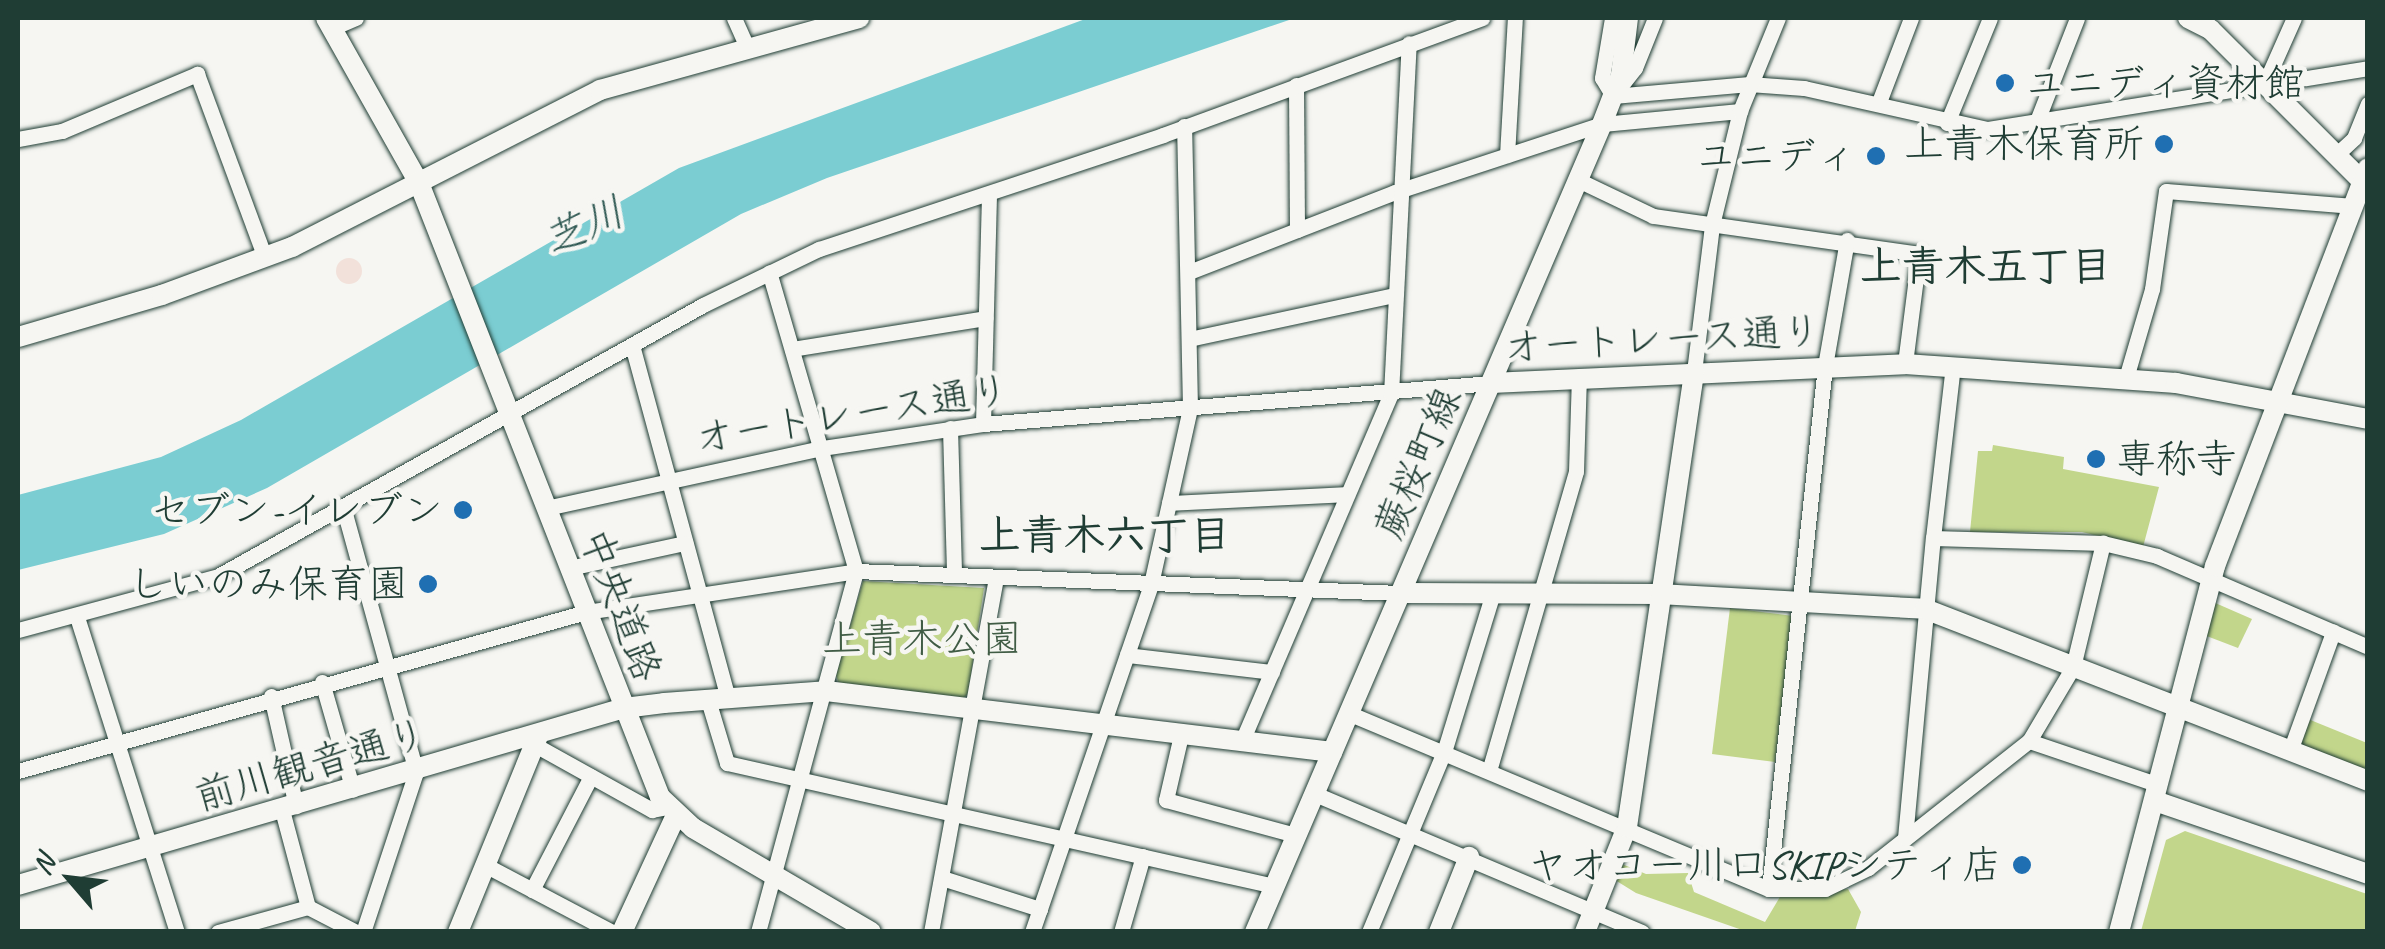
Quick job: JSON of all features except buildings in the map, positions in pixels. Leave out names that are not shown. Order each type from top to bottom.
[{"type":"street","points":[[329,23],[356,18]]},
{"type":"street","points":[[734,18],[748,49]]},
{"type":"street","points":[[18,337],[266,258],[423,192],[600,90],[860,18]]},
{"type":"street","points":[[18,630],[218,576],[344,510],[506,406],[632,345],[768,272],[1482,18]]},
{"type":"street","points":[[1507,155],[1515,18]]},
{"type":"street","points":[[1612,18],[1602,78],[1613,96]]},
{"type":"street","name":"蕨桜町線","points":[[1255,932],[1602,124],[1621,75],[1628,18]]},
{"type":"street","points":[[1613,96],[1635,68],[1655,18]]},
{"type":"street","points":[[1585,932],[1627,827],[1712,225],[1740,111],[1778,18]]},
{"type":"street","points":[[1878,102],[1911,18]]},
{"type":"street","points":[[1947,123],[1990,18]]},
{"type":"street","points":[[2035,126],[2077,18]]},
{"type":"street","points":[[2119,932],[2210,580],[2366,179],[2336,155],[2210,29],[2188,18]]},
{"type":"street","points":[[2265,83],[2294,18]]},
{"type":"street","name":"中央道路","points":[[329,23],[423,192],[624,708],[672,811]]},
{"type":"street","points":[[1242,741],[1391,394],[1409,43]]},
{"type":"street","points":[[1613,96],[1750,84],[1878,102],[1947,123],[1988,130],[2035,126],[2133,102],[2368,68]]},
{"type":"street","points":[[18,139],[62,131],[197,74],[266,258]]},
{"type":"street","points":[[1296,85],[1296,230]]},
{"type":"street","points":[[2336,155],[2354,138],[2368,104]]},
{"type":"street","points":[[1189,272],[1400,190],[1602,124],[1740,111]]},
{"type":"street","points":[[1032,932],[1151,584],[1190,408],[1184,126]]},
{"type":"street","points":[[1578,180],[1654,216],[1847,240],[1919,254],[1905,364]]},
{"type":"street","points":[[2126,378],[2152,289],[2166,191],[2353,206]]},
{"type":"street","points":[[983,424],[989,194]]},
{"type":"street","points":[[1770,889],[1826,366],[1847,240]]},
{"type":"street","points":[[758,932],[856,571],[768,272]]},
{"type":"street","points":[[1189,339],[1396,295]]},
{"type":"street","points":[[792,348],[986,318]]},
{"type":"street","points":[[632,345],[666,482],[700,595],[727,763],[1274,886]]},
{"type":"street","name":"オートレース通り","points":[[546,508],[822,448],[983,424],[1491,383],[1694,372],[1905,364],[2126,378],[2368,419]]},
{"type":"street","points":[[1905,838],[1952,366]]},
{"type":"street","points":[[1489,770],[1576,471],[1580,378]]},
{"type":"street","points":[[950,428],[954,576]]},
{"type":"street","points":[[1169,503],[1346,494]]},
{"type":"street","points":[[218,932],[308,907],[360,932],[416,772],[344,510]]},
{"type":"street","points":[[1933,538],[2103,543],[2210,580],[2368,646]]},
{"type":"street","points":[[569,568],[685,543]]},
{"type":"street","points":[[1348,713],[1770,889],[1824,889],[1848,881],[2029,740],[2073,667],[2103,543]]},
{"type":"street","points":[[18,771],[117,738],[586,612],[856,571],[1400,593],[1660,594],[1925,608],[2368,781]]},
{"type":"street","points":[[931,932],[996,578]]},
{"type":"street","points":[[1369,932],[1444,752],[1492,593]]},
{"type":"street","points":[[77,617],[178,932]]},
{"type":"street","points":[[2290,751],[2333,632]]},
{"type":"street","points":[[1127,655],[1272,672]]},
{"type":"street","points":[[322,682],[354,790]]},
{"type":"street","name":"前川観音通り","points":[[18,886],[537,739],[624,708],[826,691],[1332,752]]},
{"type":"street","points":[[271,696],[308,907]]},
{"type":"street","points":[[1182,735],[1166,800],[1296,835]]},
{"type":"street","points":[[458,932],[537,739],[591,776],[652,810],[672,811],[862,929]]},
{"type":"street","points":[[2029,740],[2368,874]]},
{"type":"street","points":[[532,890],[591,776]]},
{"type":"street","points":[[1315,794],[1642,932]]},
{"type":"street","points":[[622,932],[672,811]]},
{"type":"street","points":[[1122,932],[1143,856]]},
{"type":"street","points":[[1438,932],[1468,857]]},
{"type":"street","points":[[485,864],[612,932]]},
{"type":"street","points":[[942,878],[1040,908]]},
{"type":"shaded area","points":[[349,258],[358,262],[362,271],[358,280],[349,284],[340,280],[336,271],[340,262]]},
{"type":"green space","points":[[1993,445],[2064,457],[2063,469],[2159,487],[2143,547],[2082,532],[1970,532],[1978,451],[1992,451]]},
{"type":"green space","name":"上青木公園","points":[[863,581],[984,588],[968,694],[961,700],[839,684],[836,675]]},
{"type":"green space","points":[[2213,602],[2252,619],[2238,648],[2204,635]]},
{"type":"green space","points":[[1730,608],[1793,616],[1775,762],[1712,754]]},
{"type":"green space","points":[[2308,719],[2367,743],[2367,770],[2299,744]]},
{"type":"green space","points":[[2185,831],[2367,894],[2367,931],[2141,931],[2166,840]]},
{"type":"green space","points":[[1622,864],[1646,874],[1688,873],[1694,892],[1765,922],[1781,895],[1848,889],[1861,912],[1855,931],[1745,931],[1636,893],[1615,880]]},
{"type":"water","name":"芝川","points":[[1088,18],[1295,18],[827,178],[741,214],[267,488],[164,534],[18,570],[18,495],[161,457],[241,420],[679,168]]},
{"type":"place","name":"ユニディ資材館","points":[[2005,83]]},
{"type":"place","name":"上青木保育所","points":[[2164,144]]},
{"type":"place","name":"ユニディ","points":[[1876,156]]},
{"type":"place","name":"専称寺","points":[[2096,459]]},
{"type":"place","name":"セブン-イレブン","points":[[463,510]]},
{"type":"place","name":"しいのみ保育園","points":[[428,584]]},
{"type":"place","name":"ヤオコー川口SKIPシティ店","points":[[2022,865]]},
{"type":"district","name":"上青木五丁目","points":[[1986,267]]},
{"type":"district","name":"上青木六丁目","points":[[1105,536]]}]
